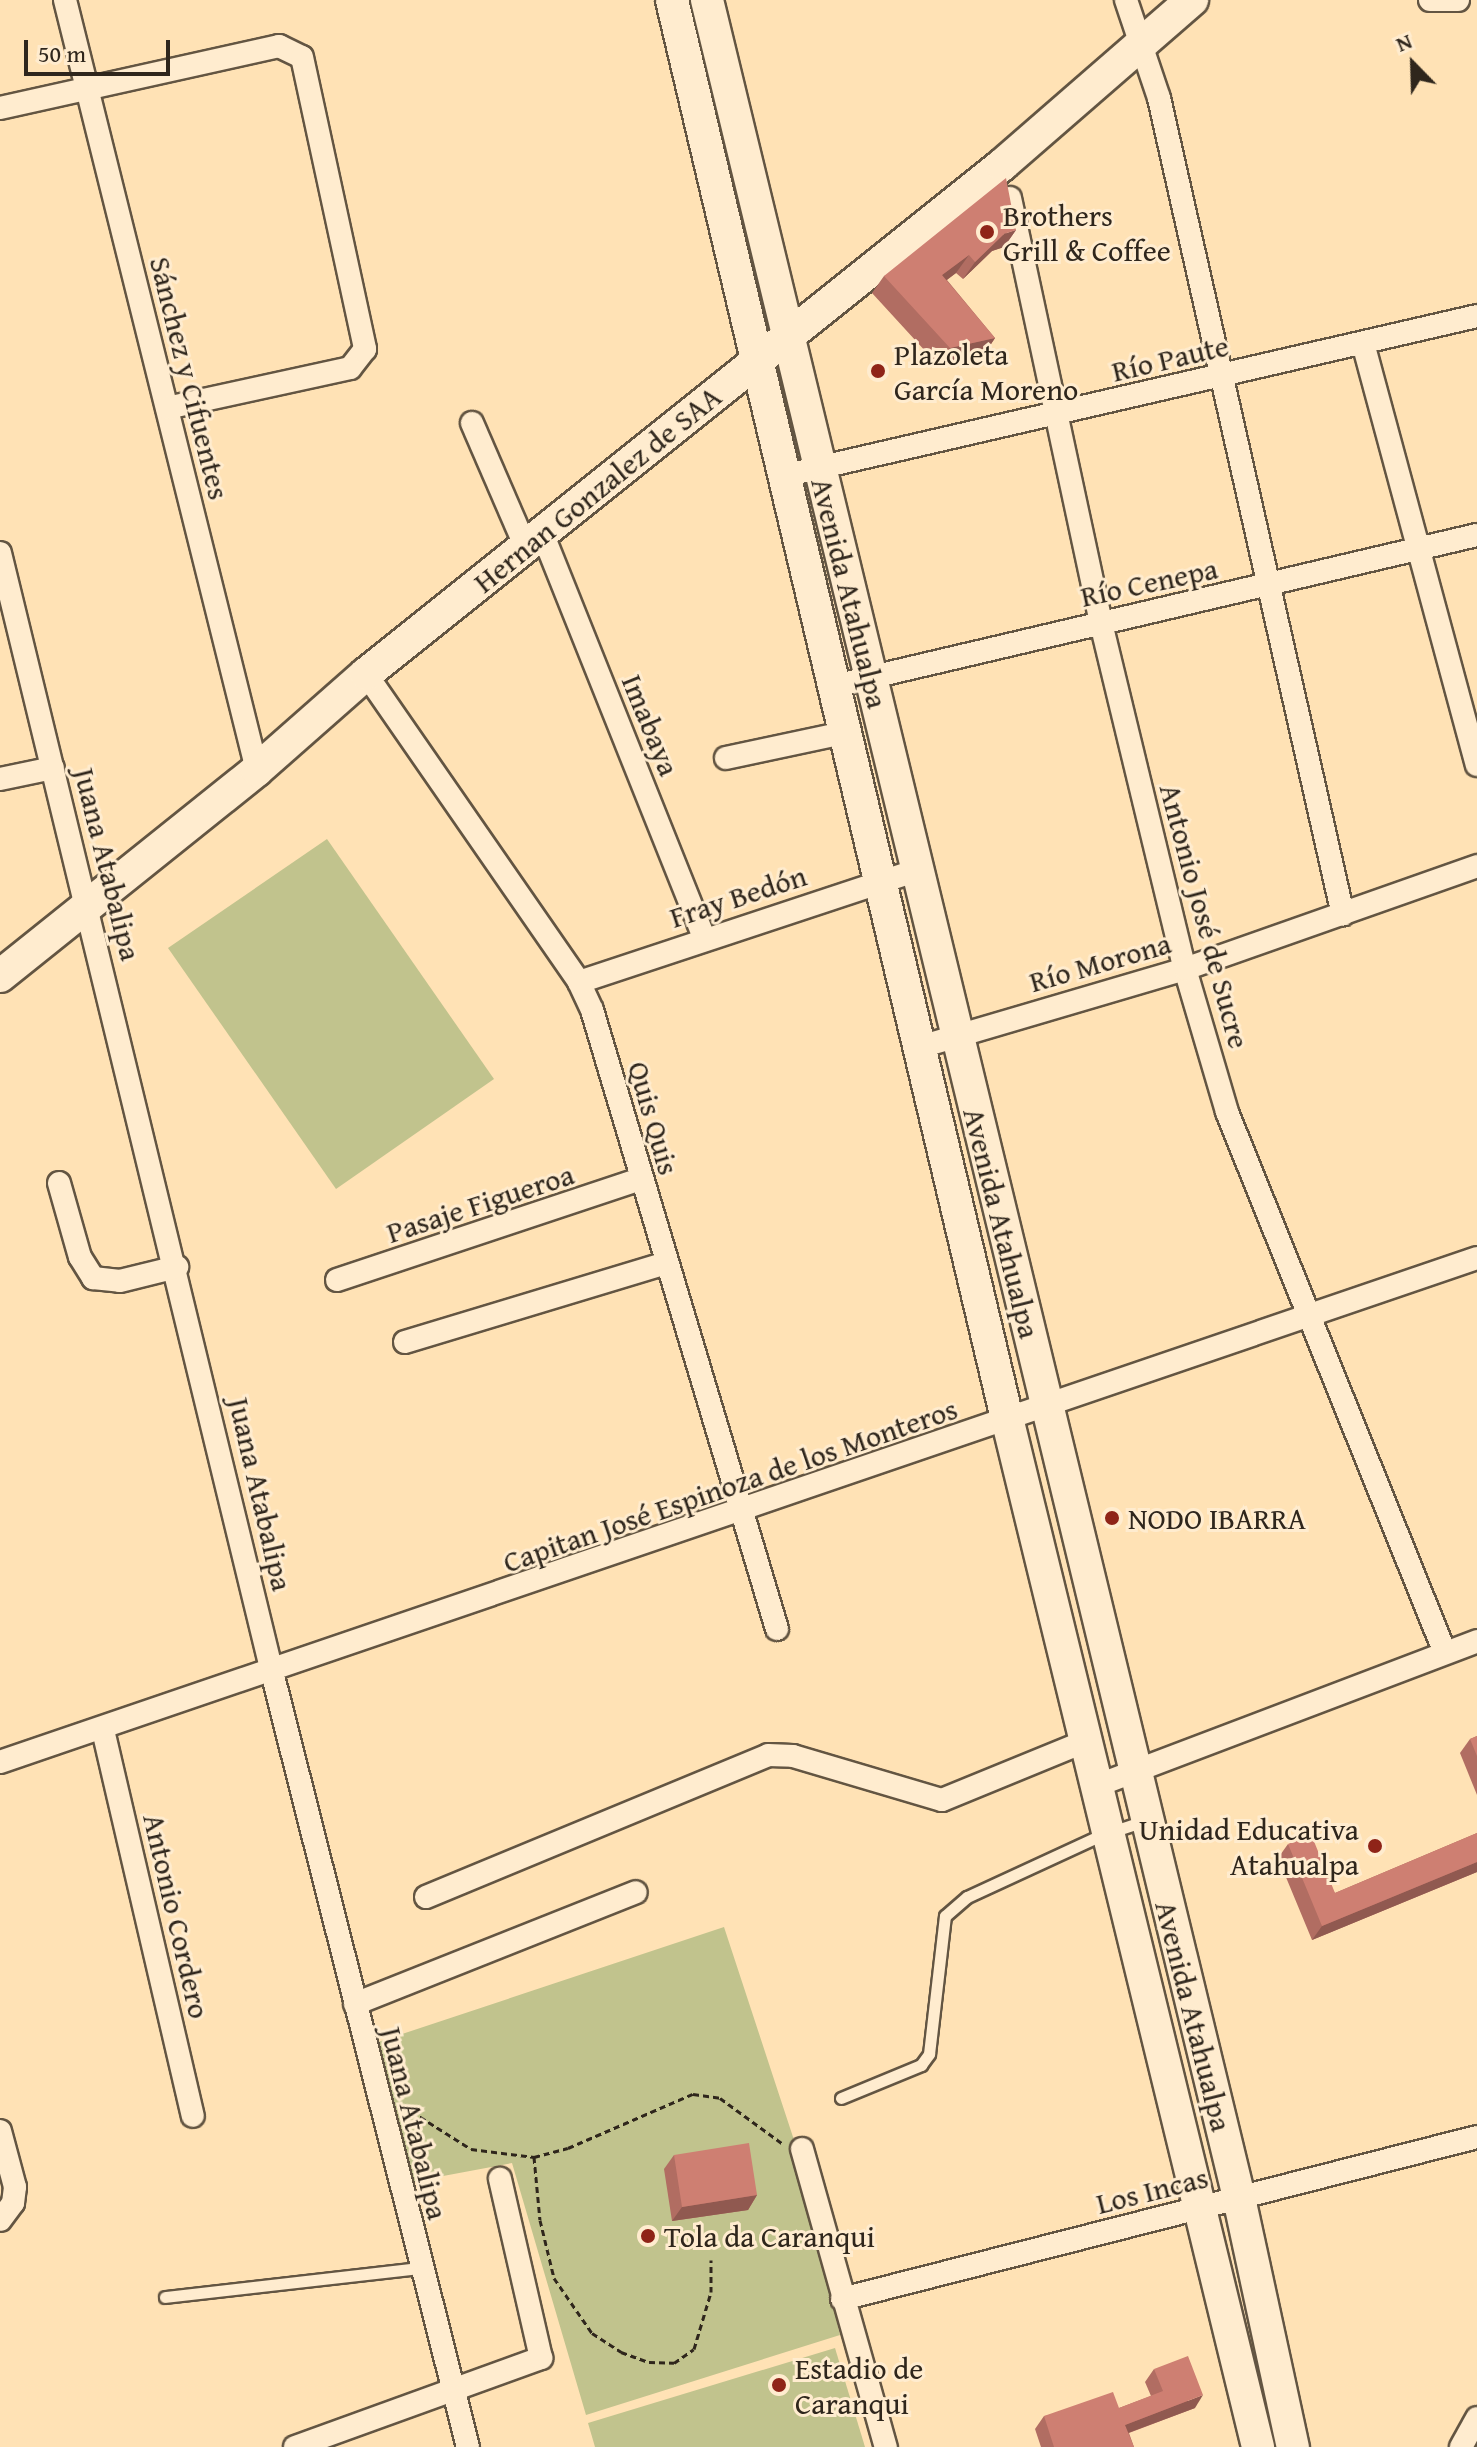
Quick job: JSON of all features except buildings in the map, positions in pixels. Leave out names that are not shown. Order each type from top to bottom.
[{"type":"main road","name":"Avenida Atahualpa","points":[[672,0],[1008,1422],[1258,2447]]},
{"type":"main road","name":"Avenida Atahualpa","points":[[707,0],[791,334],[820,469],[1048,1409],[1132,1773],[1239,2198],[1293,2447]]},
{"type":"main road","name":"Hernan Gonzalez de SAA","points":[[0,976],[257,770],[366,674],[1002,165],[1192,0]]},
{"type":"street","name":"Sánchez y Cifuentes","points":[[65,0],[257,770]]},
{"type":"street","points":[[1126,0],[1142,43],[1224,375],[1343,915]]},
{"type":"street","points":[[1430,0],[1458,0]]},
{"type":"street","points":[[0,108],[279,46],[302,57],[365,349],[350,368],[167,408]]},
{"type":"street","name":"Antonio José de Sucre","points":[[1002,165],[1101,623],[1185,969],[1227,1112],[1445,1653]]},
{"type":"street","name":"Río Paute","points":[[783,476],[1056,416],[1477,316]]},
{"type":"street","points":[[1363,343],[1423,549],[1475,752]]},
{"type":"street","name":"Imabaya","points":[[472,423],[534,542],[704,937]]},
{"type":"street","name":"Río Cenepa","points":[[834,686],[1272,586],[1477,535]]},
{"type":"street","name":"Juana Atabalipa","points":[[0,553],[450,2393],[468,2447]]},
{"type":"street","name":"Quis Quis","points":[[366,674],[579,982],[592,1010],[640,1179],[777,1629]]},
{"type":"street","points":[[726,758],[844,733]]},
{"type":"street","points":[[0,779],[53,768]]},
{"type":"street","name":"Río Morona","points":[[920,1047],[1185,969],[1477,866]]},
{"type":"street","name":"Fray Bedón","points":[[579,982],[704,937],[917,870]]},
{"type":"street","name":"Pasaje Figueroa","points":[[337,1280],[640,1179]]},
{"type":"street","points":[[59,1183],[80,1257],[93,1278],[120,1281],[177,1267]]},
{"type":"street","name":"Capitan José Espinoza de los Monteros","points":[[0,1762],[103,1730],[1048,1409],[1477,1258]]},
{"type":"street","points":[[405,1342],[666,1263]]},
{"type":"street","points":[[1096,1786],[1477,1641]]},
{"type":"street","name":"Antonio Cordero","points":[[103,1730],[193,2116]]},
{"type":"street","points":[[426,1897],[768,1755],[793,1756],[942,1800],[1086,1741]]},
{"type":"street","points":[[355,2004],[636,1892]]},
{"type":"street","points":[[0,2131],[15,2187],[13,2203],[0,2220]]},
{"type":"street","name":"Los Incas","points":[[842,2299],[1477,2137]]},
{"type":"street","points":[[804,2156],[886,2447]]},
{"type":"street","points":[[295,2447],[349,2424],[450,2393],[541,2358],[500,2179]]},
{"type":"street","points":[[1461,2447],[1477,2418]]},
{"type":"lane","points":[[841,2098],[921,2065],[929,2054],[945,1916],[967,1897],[1110,1831],[1144,1821]]},
{"type":"lane","points":[[165,2297],[420,2268]]},
{"type":"path","points":[[376,2090],[471,2149],[534,2157],[568,2148],[693,2094],[720,2098],[804,2156]]},
{"type":"path","points":[[534,2157],[540,2220],[554,2278],[592,2333],[621,2352],[649,2362],[674,2363],[694,2349],[711,2292],[711,2260]]},
{"type":"green space","points":[[327,839],[494,1079],[336,1189],[168,948]]},
{"type":"green space","points":[[724,1927],[793,2137],[840,2335],[586,2415],[512,2163],[411,2182],[366,2046]]},
{"type":"green space","name":"Estadio de Caranqui","points":[[835,2348],[865,2447],[595,2447],[588,2423]]},
{"type":"place","name":"Brothers Grill & Coffee","points":[[987,232]]},
{"type":"place","name":"Plazoleta García Moreno","points":[[878,371]]},
{"type":"place","name":"NODO IBARRA","points":[[1112,1518]]},
{"type":"place","name":"Unidad Educativa Atahualpa","points":[[1375,1846]]},
{"type":"place","name":"Tola da Caranqui","points":[[648,2236]]},
{"type":"place","name":"Estadio de Caranqui","points":[[779,2385]]}]
